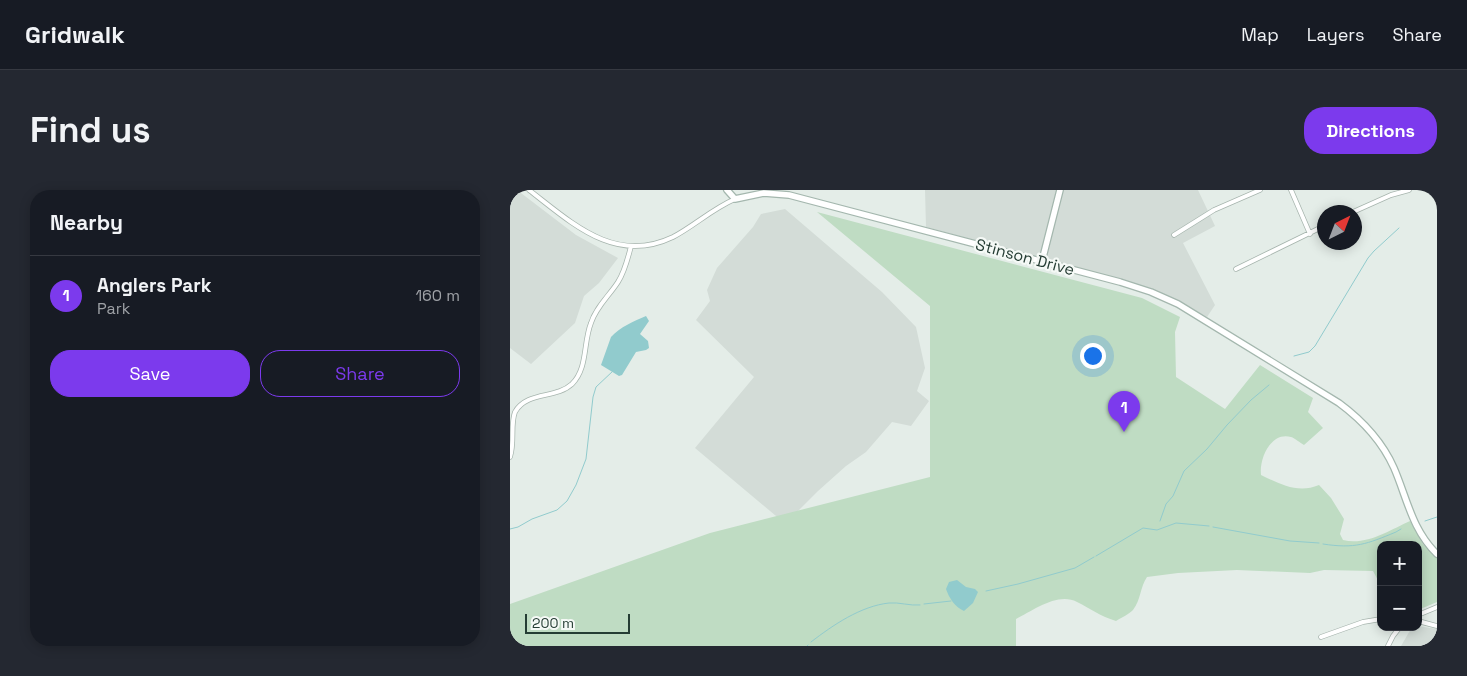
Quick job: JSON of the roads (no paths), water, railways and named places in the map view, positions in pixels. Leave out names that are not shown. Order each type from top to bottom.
[{"type":"street","name":"Stinson Drive","points":[[530,190],[585,232],[608,242],[631,246],[657,242],[672,237],[735,199],[758,193],[783,194],[1133,286],[1193,313],[1344,406],[1364,424],[1382,447],[1394,467],[1417,528],[1437,554]]},
{"type":"street","points":[[727,190],[735,199]]},
{"type":"street","points":[[1042,261],[1060,190]]},
{"type":"street","points":[[1174,235],[1208,214],[1260,190]]},
{"type":"street","points":[[1291,190],[1310,234]]},
{"type":"street","points":[[1362,208],[1408,190]]},
{"type":"street","points":[[1236,270],[1317,230]]},
{"type":"street","points":[[510,457],[513,442],[512,418],[518,408],[531,399],[563,390],[577,377],[584,358],[590,324],[623,273],[631,246]]},
{"type":"street","points":[[1422,613],[1437,607]]},
{"type":"street","points":[[1321,636],[1377,619]]},
{"type":"street","points":[[1422,622],[1437,626]]},
{"type":"street","points":[[1388,646],[1397,631]]},
{"type":"water","points":[[646,316],[649,321],[640,334],[648,341],[649,348],[636,352],[622,375],[619,376],[601,365],[611,337],[623,327]]},
{"type":"water","points":[[957,580],[966,587],[975,589],[978,592],[973,603],[964,611],[953,602],[946,589],[949,582]]},
{"type":"waterway","points":[[1294,356],[1309,352],[1315,346],[1368,258],[1399,228]]},
{"type":"waterway","points":[[510,529],[557,510],[567,501],[576,485],[586,459],[593,397],[596,387],[613,371]]},
{"type":"waterway","points":[[1160,521],[1166,504],[1173,496],[1184,471],[1207,449],[1251,400],[1269,385]]},
{"type":"waterway","points":[[1425,521],[1437,517]]},
{"type":"waterway","points":[[1096,556],[1143,528],[1157,530],[1176,523],[1209,526]]},
{"type":"waterway","points":[[1213,527],[1290,541],[1319,543]]},
{"type":"waterway","points":[[1323,544],[1353,546],[1377,540],[1401,529]]},
{"type":"waterway","points":[[986,591],[1075,568],[1094,557]]},
{"type":"waterway","points":[[924,604],[951,601]]},
{"type":"waterway","points":[[811,642],[838,623],[868,608],[889,603],[920,605]]},
{"type":"place","name":"Anglers Park","points":[[1124,432]]}]
